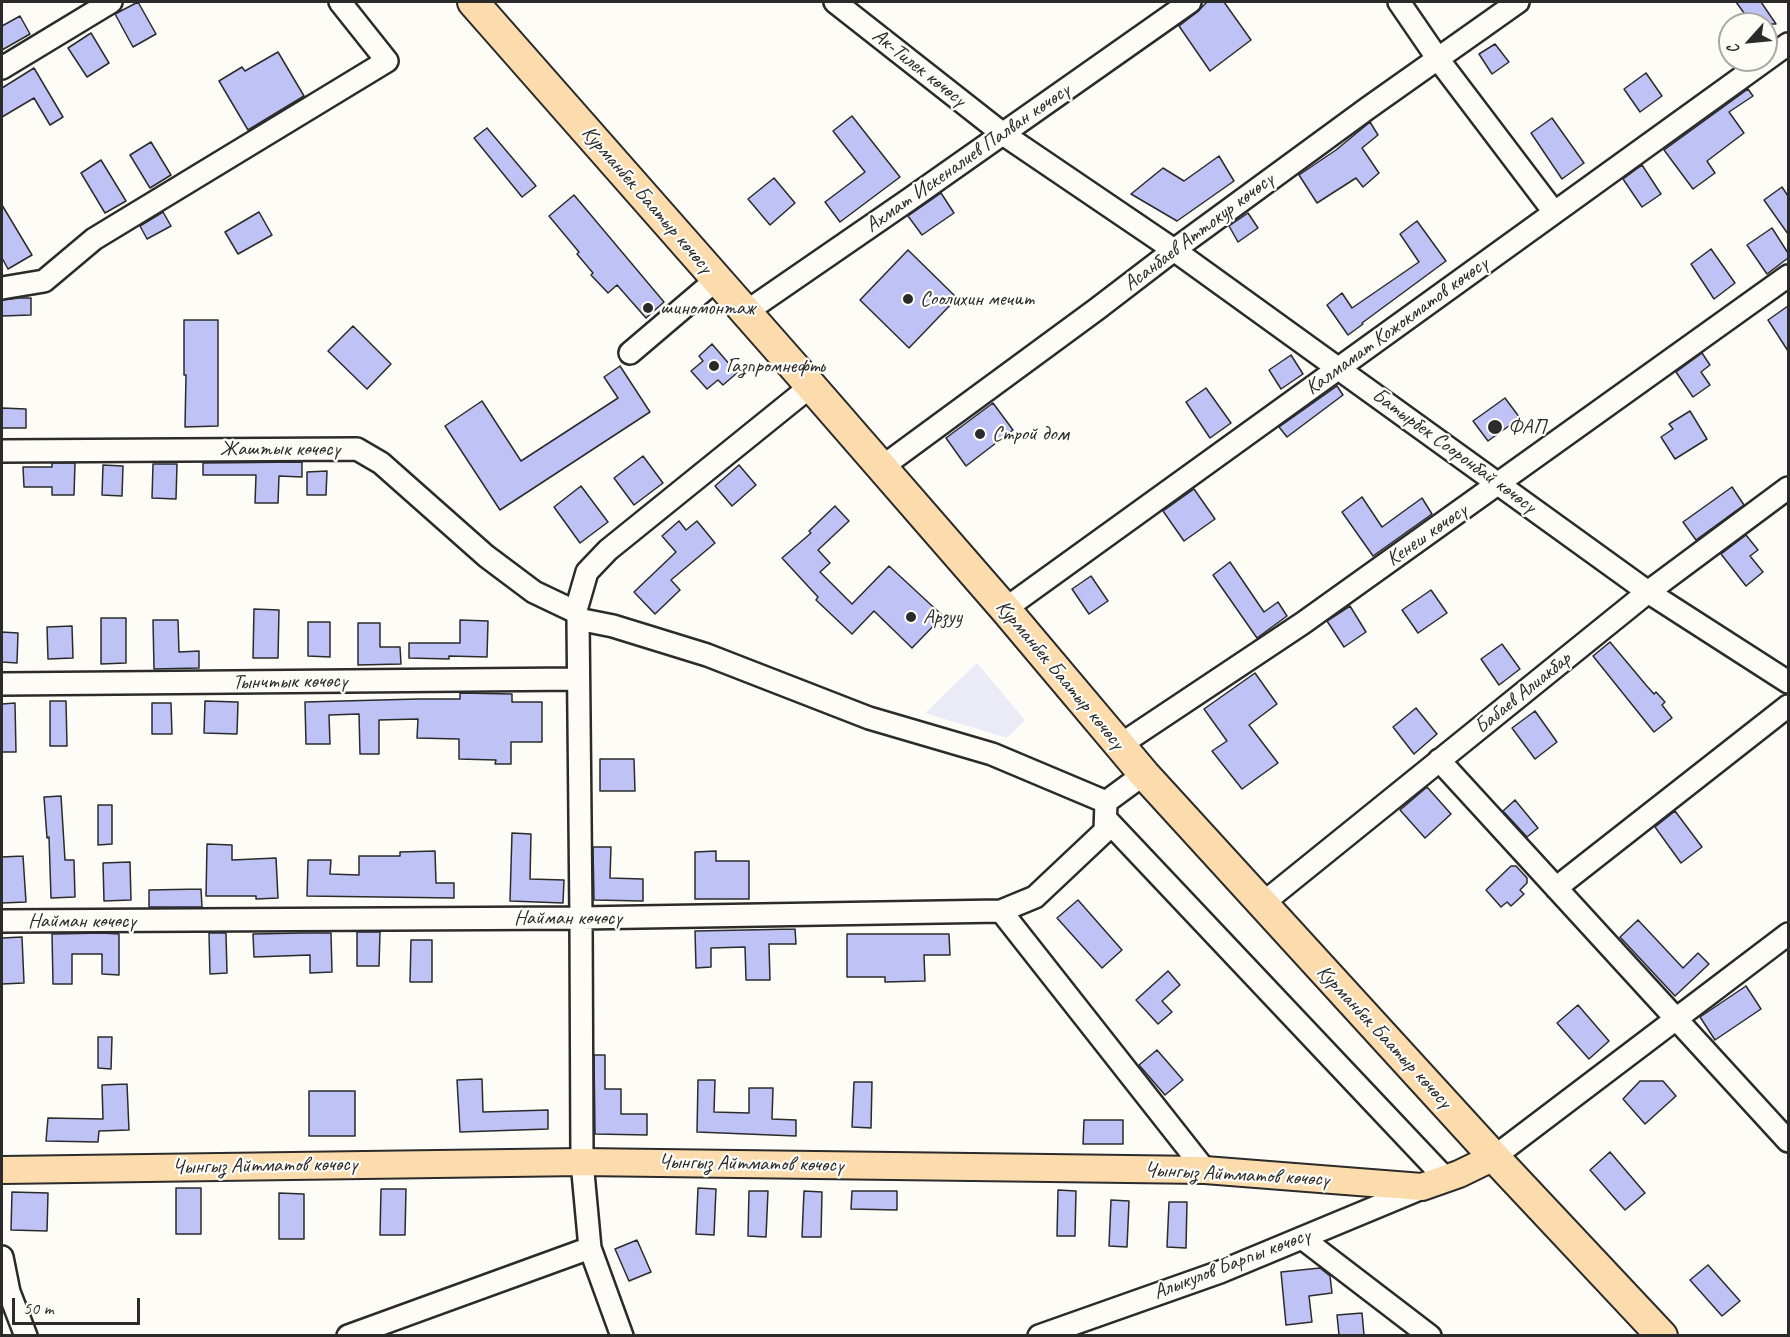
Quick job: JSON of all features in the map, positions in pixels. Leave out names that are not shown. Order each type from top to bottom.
[{"type":"highway","name":"Курманбек Баатыр көчөсү","points":[[473,2],[882,467],[1144,774],[1494,1157],[1662,1335]]},
{"type":"main road","name":"Чынгыз Айтматов көчөсү","points":[[2,1170],[582,1162],[1205,1170],[1434,1183],[1494,1157]]},
{"type":"street","points":[[2,69],[111,2]]},
{"type":"street","points":[[2,288],[44,280],[94,239],[387,61],[340,2]]},
{"type":"street","name":"Ахмат Искеналиев Палван көчөсү","points":[[746,312],[1190,2]]},
{"type":"street","points":[[1399,2],[1438,59],[1554,212]]},
{"type":"street","name":"Асанбаев Аттокур көчөсү","points":[[882,467],[1174,250],[1518,2]]},
{"type":"street","name":"Ак-Тилек көчөсү","points":[[844,4],[1004,134]]},
{"type":"street","name":"Калмамат Кожокматов көчөсү","points":[[1005,609],[1788,44]]},
{"type":"street","name":"Батырбек Сооронбай көчөсү","points":[[1004,134],[1174,250],[1648,592],[1788,682]]},
{"type":"street","name":"Кенеш көчөсү","points":[[1120,745],[1303,623],[1788,276]]},
{"type":"street","points":[[630,353],[717,279]]},
{"type":"street","points":[[622,1335],[590,1248],[582,1162],[577,615],[586,572],[608,550],[811,386]]},
{"type":"street","name":"Жаштык көчөсү","points":[[2,451],[357,449],[381,463],[486,556],[534,592],[577,615],[707,655],[869,718],[992,754],[1106,817]]},
{"type":"street","name":"Бабаев Алиакбар","points":[[1262,904],[1648,592],[1788,488]]},
{"type":"street","name":"Тынчтык көчөсү","points":[[2,684],[578,679]]},
{"type":"street","points":[[1556,888],[1788,706]]},
{"type":"street","points":[[1439,760],[1788,1141]]},
{"type":"street","name":"Найман көчөсү","points":[[2,921],[581,918],[1000,911],[1035,897],[1144,774]]},
{"type":"street","points":[[1106,817],[1434,1183]]},
{"type":"street","points":[[1000,911],[1205,1170]]},
{"type":"street","points":[[1494,1157],[1788,934]]},
{"type":"street","name":"Алыкулов Барпы көчөсү","points":[[1040,1335],[1220,1272],[1434,1183]]},
{"type":"street","points":[[1302,1238],[1430,1335]]},
{"type":"street","points":[[348,1335],[590,1248]]},
{"type":"street","points":[[2,1257],[9,1292],[26,1335]]},
{"type":"shaded area","points":[[977,663],[1025,720],[1007,738],[925,713]]},
{"type":"building","points":[[138,2],[156,34],[133,47],[115,14]]},
{"type":"building","points":[[1207,2],[1224,2],[1251,40],[1210,71],[1179,26]]},
{"type":"building","points":[[1736,2],[1761,2],[1768,12],[1743,12]]},
{"type":"building","points":[[20,16],[30,34],[2,50],[2,26]]},
{"type":"building","points":[[91,33],[109,63],[87,77],[68,48]]},
{"type":"building","points":[[1495,44],[1509,62],[1492,74],[1479,54]]},
{"type":"building","points":[[278,52],[304,96],[248,130],[219,81],[242,67],[245,71]]},
{"type":"building","points":[[34,68],[63,117],[50,125],[34,98],[2,117],[2,88]]},
{"type":"building","points":[[1646,73],[1662,96],[1640,112],[1624,89]]},
{"type":"building","points":[[1748,89],[1753,96],[1729,112],[1744,133],[1707,161],[1715,173],[1693,189],[1664,150]]},
{"type":"building","points":[[852,116],[900,177],[840,222],[825,202],[865,172],[833,131]]},
{"type":"building","points":[[1552,118],[1584,163],[1562,179],[1531,133]]},
{"type":"building","points":[[1370,122],[1378,135],[1362,148],[1379,173],[1363,187],[1356,178],[1317,203],[1299,175],[1336,150]]},
{"type":"building","points":[[487,128],[536,186],[522,197],[474,138]]},
{"type":"building","points":[[151,142],[171,175],[150,188],[130,155]]},
{"type":"building","points":[[1219,156],[1234,181],[1177,221],[1131,194],[1163,168],[1184,181]]},
{"type":"building","points":[[101,160],[126,201],[105,213],[81,173]]},
{"type":"building","points":[[1642,165],[1661,194],[1642,207],[1623,179]]},
{"type":"building","points":[[774,178],[795,203],[770,225],[748,199]]},
{"type":"building","points":[[1782,187],[1788,196],[1788,234],[1764,200]]},
{"type":"building","points":[[941,193],[954,213],[922,235],[908,216]]},
{"type":"building","points":[[574,195],[664,302],[646,318],[617,285],[608,293],[591,275],[593,273],[577,254],[579,252],[549,216]]},
{"type":"building","points":[[2,205],[32,255],[8,269],[2,258]]},
{"type":"building","points":[[163,212],[171,226],[147,239],[140,226]]},
{"type":"building","points":[[259,212],[272,235],[238,254],[225,232]]},
{"type":"building","points":[[1248,213],[1258,228],[1238,242],[1229,226]]},
{"type":"building","points":[[1417,221],[1446,261],[1348,335],[1327,305],[1342,293],[1352,308],[1419,262],[1400,234]]},
{"type":"building","points":[[1772,228],[1788,253],[1788,258],[1767,274],[1747,245]]},
{"type":"building","points":[[1711,249],[1735,283],[1714,299],[1691,264]]},
{"type":"building","name":"Соолихин мечит","points":[[908,250],[957,298],[909,348],[860,300]]},
{"type":"building","points":[[31,298],[31,315],[2,316],[2,300]]},
{"type":"building","points":[[1788,306],[1788,351],[1768,320]]},
{"type":"building","points":[[184,320],[218,320],[218,426],[185,427]]},
{"type":"building","points":[[353,326],[391,364],[367,389],[328,351]]},
{"type":"building","name":"Газпромнефть","points":[[712,344],[737,373],[723,385],[718,380],[707,389],[691,371],[703,361],[699,356]]},
{"type":"building","points":[[1702,353],[1710,365],[1701,372],[1710,385],[1693,397],[1676,372]]},
{"type":"building","points":[[1291,355],[1303,374],[1281,389],[1269,370]]},
{"type":"building","points":[[620,366],[650,412],[500,510],[445,426],[482,401],[521,461],[618,398],[604,377]]},
{"type":"building","points":[[1337,386],[1343,395],[1287,437],[1279,427]]},
{"type":"building","points":[[1206,388],[1231,423],[1210,438],[1186,402]]},
{"type":"building","name":"ФАП","points":[[1505,398],[1520,418],[1488,441],[1473,421]]},
{"type":"building","name":"Строй дом","points":[[993,403],[1013,430],[966,466],[946,438]]},
{"type":"building","points":[[2,408],[26,409],[26,428],[2,428]]},
{"type":"building","points":[[1690,411],[1707,439],[1675,459],[1661,437],[1673,429],[1669,424]]},
{"type":"building","points":[[643,456],[663,483],[634,505],[614,478]]},
{"type":"building","points":[[302,462],[302,477],[279,476],[278,503],[255,503],[256,475],[203,475],[203,463]]},
{"type":"building","points":[[52,463],[75,463],[74,495],[52,495],[52,487],[24,487],[23,467],[52,467]]},
{"type":"building","points":[[153,464],[177,464],[176,499],[152,498]]},
{"type":"building","points":[[103,465],[123,466],[122,496],[102,495]]},
{"type":"building","points":[[739,465],[756,485],[732,506],[715,486]]},
{"type":"building","points":[[327,471],[326,495],[307,495],[307,472]]},
{"type":"building","points":[[581,486],[608,522],[580,543],[554,507]]},
{"type":"building","points":[[1732,487],[1744,505],[1696,540],[1683,522]]},
{"type":"building","points":[[1194,489],[1215,519],[1184,541],[1163,511]]},
{"type":"building","points":[[1362,497],[1382,527],[1422,498],[1432,514],[1373,556],[1342,512]]},
{"type":"building","points":[[835,506],[849,521],[818,550],[830,563],[820,572],[852,604],[889,566],[943,616],[912,648],[874,611],[852,634],[816,600],[818,597],[782,558],[811,533],[809,531]]},
{"type":"building","points":[[679,521],[686,530],[697,521],[715,543],[671,580],[680,590],[655,614],[634,592],[676,552],[662,536]]},
{"type":"building","points":[[1746,535],[1758,550],[1750,556],[1763,572],[1746,586],[1721,554]]},
{"type":"building","points":[[1230,562],[1264,612],[1278,602],[1287,616],[1257,638],[1213,575]]},
{"type":"building","points":[[1091,576],[1108,601],[1089,614],[1072,589]]},
{"type":"building","points":[[1431,590],[1447,613],[1418,633],[1402,610]]},
{"type":"building","points":[[1350,606],[1366,632],[1344,647],[1327,621]]},
{"type":"building","points":[[254,609],[279,610],[278,658],[253,658]]},
{"type":"building","points":[[101,618],[126,618],[126,663],[101,664]]},
{"type":"building","points":[[153,620],[178,620],[179,652],[199,651],[199,668],[154,669]]},
{"type":"building","points":[[460,620],[488,621],[487,657],[409,658],[409,643],[460,643]]},
{"type":"building","points":[[308,622],[330,622],[330,657],[308,656]]},
{"type":"building","points":[[358,623],[380,623],[380,647],[400,647],[401,664],[358,665]]},
{"type":"building","points":[[72,626],[73,658],[48,659],[47,627]]},
{"type":"building","points":[[2,632],[18,633],[17,663],[2,662]]},
{"type":"building","points":[[1610,642],[1654,694],[1656,692],[1665,702],[1662,705],[1672,718],[1654,732],[1593,656]]},
{"type":"building","points":[[1502,644],[1520,669],[1499,685],[1481,659]]},
{"type":"building","points":[[1255,673],[1277,704],[1249,725],[1278,763],[1242,789],[1212,751],[1227,741],[1204,709]]},
{"type":"building","points":[[460,693],[512,694],[512,702],[542,702],[542,742],[511,742],[511,764],[495,764],[496,760],[459,759],[459,739],[417,738],[418,719],[379,720],[379,754],[360,754],[359,714],[329,715],[330,744],[306,744],[305,702],[460,699]]},
{"type":"building","points":[[50,701],[66,701],[67,746],[50,746]]},
{"type":"building","points":[[205,701],[238,702],[237,734],[204,733]]},
{"type":"building","points":[[15,703],[16,752],[2,752],[2,704]]},
{"type":"building","points":[[152,703],[171,703],[172,734],[152,734]]},
{"type":"building","points":[[1416,708],[1437,734],[1414,754],[1393,727]]},
{"type":"building","points":[[1535,711],[1557,742],[1535,759],[1512,728]]},
{"type":"building","points":[[600,759],[634,759],[635,791],[600,791]]},
{"type":"building","points":[[1427,787],[1451,814],[1425,838],[1400,810]]},
{"type":"building","points":[[61,796],[65,860],[74,860],[75,897],[51,898],[49,837],[47,838],[44,797]]},
{"type":"building","points":[[1515,800],[1538,828],[1527,837],[1503,811]]},
{"type":"building","points":[[98,805],[112,805],[112,844],[98,845]]},
{"type":"building","points":[[1675,811],[1702,847],[1681,863],[1655,827]]},
{"type":"building","points":[[512,833],[531,834],[530,879],[564,880],[563,903],[510,901]]},
{"type":"building","points":[[207,844],[232,845],[232,860],[276,858],[278,898],[206,896]]},
{"type":"building","points":[[593,847],[611,847],[610,878],[643,879],[643,901],[594,900]]},
{"type":"building","points":[[435,851],[436,883],[454,883],[454,898],[307,896],[308,860],[331,860],[330,874],[359,875],[359,856],[400,856],[400,852]]},
{"type":"building","points":[[716,851],[716,861],[749,861],[749,899],[695,899],[695,852]]},
{"type":"building","points":[[23,856],[26,902],[2,903],[2,857]]},
{"type":"building","points":[[130,862],[131,900],[104,901],[103,863]]},
{"type":"building","points":[[1511,866],[1516,866],[1527,878],[1527,883],[1520,890],[1524,894],[1511,906],[1507,902],[1501,907],[1486,890]]},
{"type":"building","points":[[201,889],[202,907],[149,907],[149,890]]},
{"type":"building","points":[[1078,900],[1122,950],[1102,968],[1057,918]]},
{"type":"building","points":[[1638,920],[1683,968],[1698,953],[1709,964],[1675,996],[1620,937]]},
{"type":"building","points":[[795,929],[796,944],[769,944],[770,980],[746,980],[745,947],[711,948],[711,967],[696,968],[695,931]]},
{"type":"building","points":[[357,932],[380,932],[379,966],[357,966]]},
{"type":"building","points":[[209,933],[226,933],[227,973],[210,974]]},
{"type":"building","points":[[331,933],[332,972],[310,973],[310,955],[254,957],[253,934]]},
{"type":"building","points":[[52,934],[119,934],[119,975],[102,974],[102,954],[72,954],[72,984],[53,984]]},
{"type":"building","points":[[847,934],[949,934],[950,955],[924,955],[925,981],[885,982],[885,977],[847,977]]},
{"type":"building","points":[[22,937],[24,983],[2,984],[2,938]]},
{"type":"building","points":[[411,940],[432,940],[432,982],[410,982]]},
{"type":"building","points":[[1168,971],[1180,985],[1162,1001],[1172,1012],[1158,1024],[1136,1000]]},
{"type":"building","points":[[1746,986],[1761,1009],[1715,1040],[1700,1017]]},
{"type":"building","points":[[1578,1005],[1609,1041],[1589,1059],[1557,1023]]},
{"type":"building","points":[[98,1037],[112,1037],[111,1069],[98,1068]]},
{"type":"building","points":[[1157,1050],[1183,1080],[1165,1095],[1139,1065]]},
{"type":"building","points":[[594,1055],[605,1055],[605,1089],[621,1089],[621,1114],[647,1114],[647,1135],[595,1134]]},
{"type":"building","points":[[482,1079],[483,1112],[548,1110],[548,1129],[460,1132],[457,1080]]},
{"type":"building","points":[[698,1080],[715,1080],[714,1112],[749,1113],[749,1088],[773,1088],[772,1119],[796,1120],[796,1136],[697,1132]]},
{"type":"building","points":[[1640,1081],[1663,1081],[1676,1096],[1645,1124],[1623,1099]]},
{"type":"building","points":[[854,1082],[872,1082],[871,1128],[852,1127]]},
{"type":"building","points":[[127,1084],[129,1130],[99,1131],[98,1142],[46,1141],[48,1118],[103,1119],[102,1085]]},
{"type":"building","points":[[309,1091],[355,1091],[355,1136],[309,1136]]},
{"type":"building","points":[[1084,1120],[1123,1120],[1123,1144],[1083,1144]]},
{"type":"building","points":[[1610,1152],[1645,1193],[1625,1210],[1590,1170]]},
{"type":"building","points":[[176,1188],[201,1188],[201,1234],[176,1234]]},
{"type":"building","points":[[698,1188],[716,1189],[714,1235],[696,1234]]},
{"type":"building","points":[[381,1189],[406,1189],[405,1235],[380,1235]]},
{"type":"building","points":[[1058,1190],[1076,1191],[1075,1236],[1057,1236]]},
{"type":"building","points":[[749,1191],[768,1191],[766,1237],[748,1236]]},
{"type":"building","points":[[804,1191],[822,1192],[821,1237],[802,1237]]},
{"type":"building","points":[[852,1191],[897,1191],[897,1210],[851,1209]]},
{"type":"building","points":[[12,1192],[48,1193],[47,1231],[11,1230]]},
{"type":"building","points":[[279,1193],[304,1194],[304,1239],[279,1239]]},
{"type":"building","points":[[1111,1200],[1129,1201],[1127,1247],[1109,1246]]},
{"type":"building","points":[[1169,1202],[1187,1202],[1186,1248],[1167,1247]]},
{"type":"building","points":[[637,1240],[651,1272],[629,1281],[615,1249]]},
{"type":"building","points":[[1708,1265],[1740,1301],[1722,1316],[1690,1280]]},
{"type":"building","points":[[1320,1268],[1330,1276],[1332,1293],[1309,1296],[1312,1322],[1286,1325],[1281,1272]]},
{"type":"building","points":[[1362,1313],[1364,1335],[1339,1335],[1337,1315]]},
{"type":"place","name":"Соолихин мечит","points":[[908,299]]},
{"type":"place","name":"шиномонтаж","points":[[648,308]]},
{"type":"place","name":"Газпромнефть","points":[[714,366]]},
{"type":"place","name":"ФАП","points":[[1495,427]]},
{"type":"place","name":"Строй дом","points":[[980,434]]},
{"type":"place","name":"Арзуу","points":[[911,617]]}]
